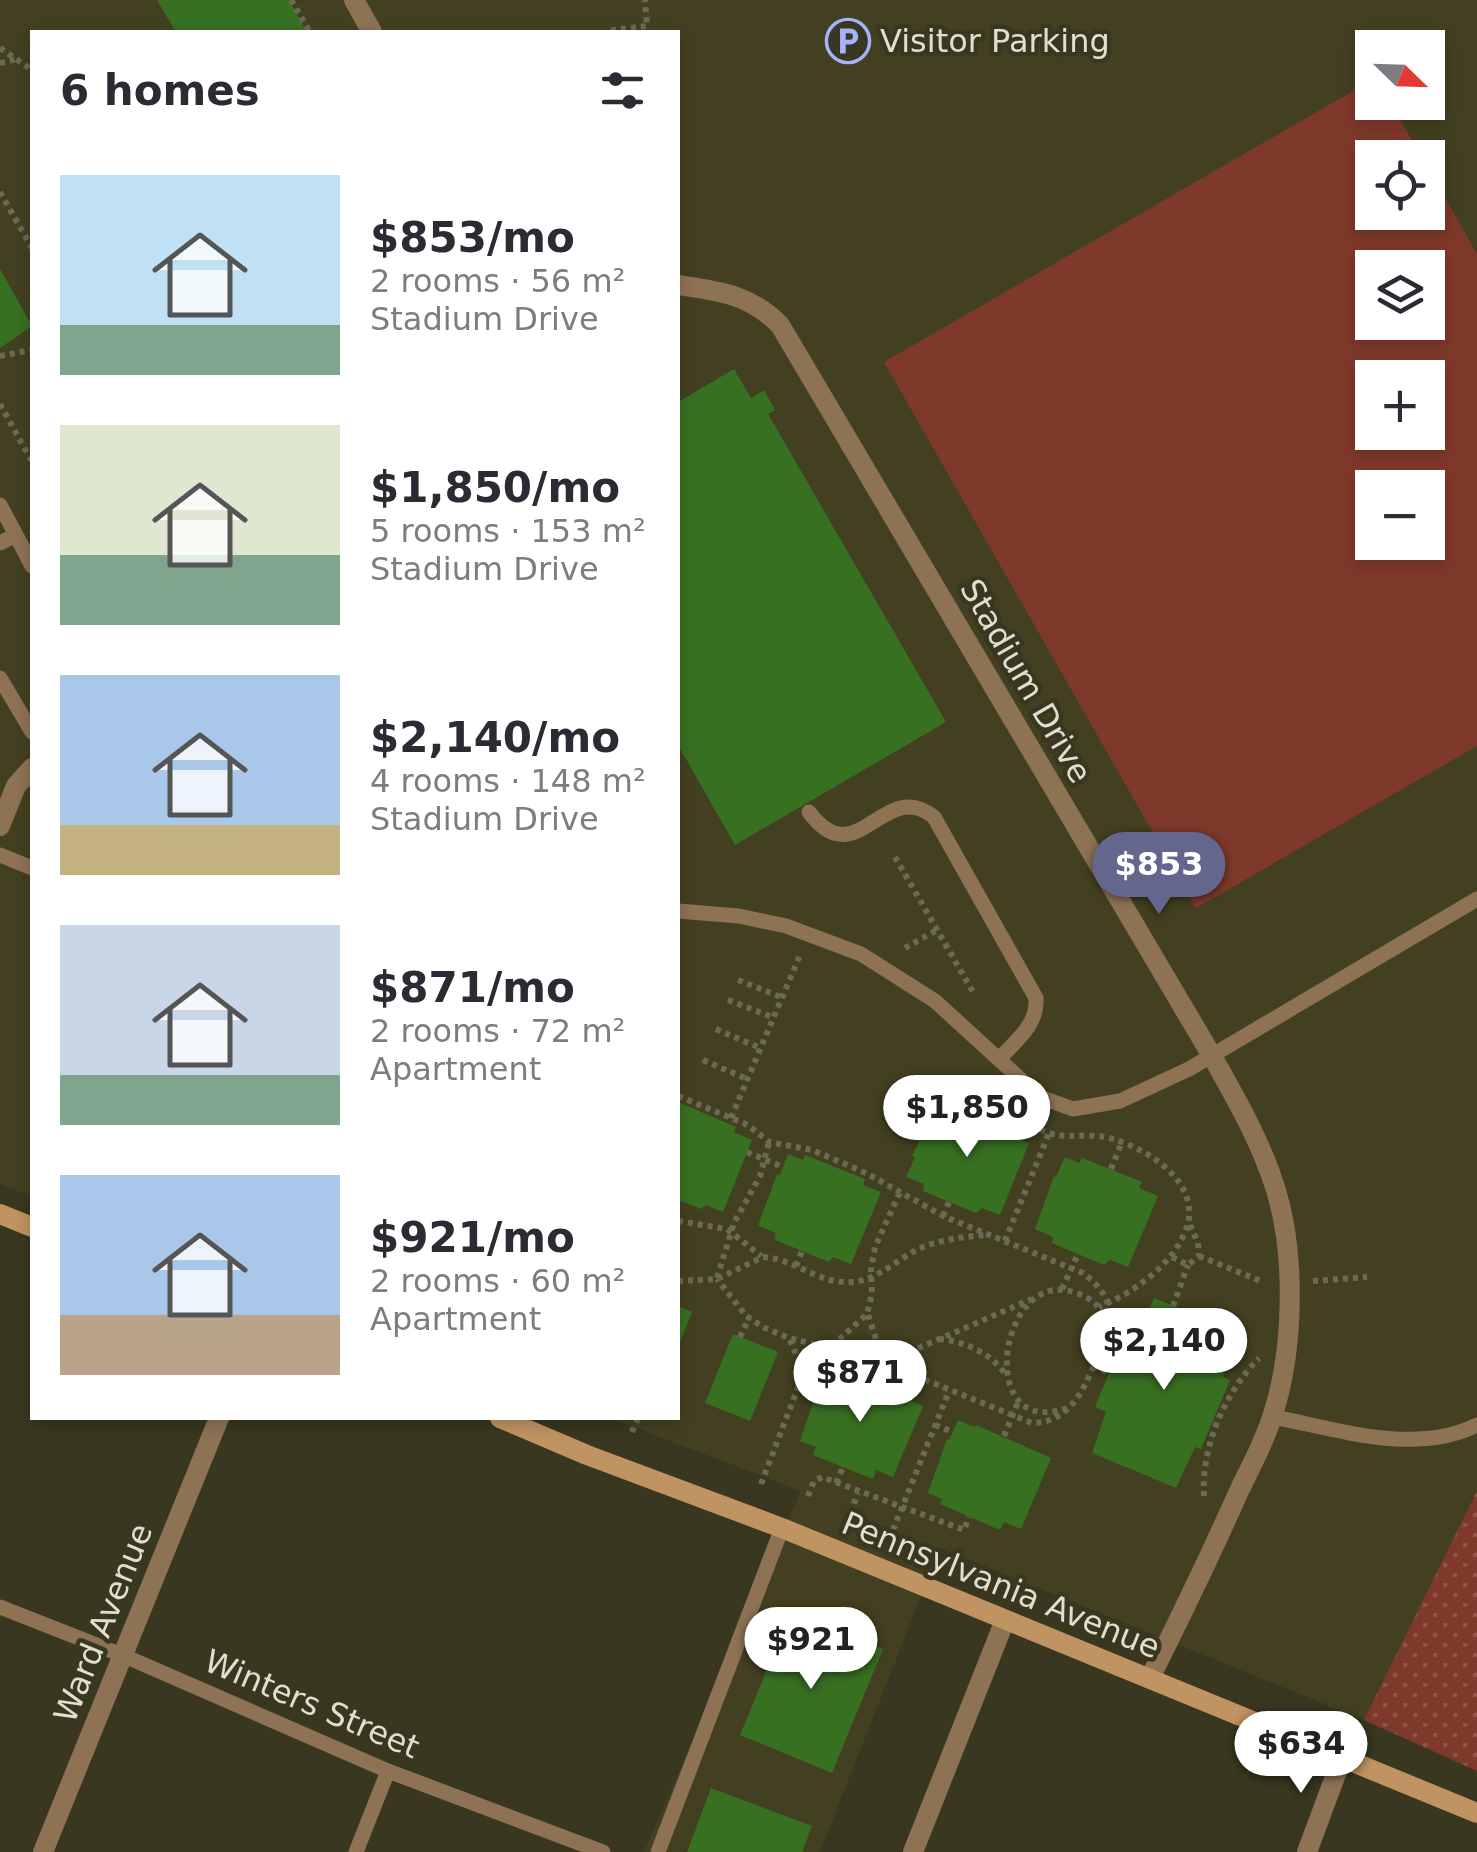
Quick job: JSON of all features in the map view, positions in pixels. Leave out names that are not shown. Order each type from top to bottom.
[{"type":"main road","points":[[0,1214],[30,1227]]},
{"type":"main road","name":"Pennsylvania Avenue","points":[[505,1420],[782,1528],[1477,1813]]},
{"type":"street","points":[[354,0],[371,30]]},
{"type":"street","name":"Stadium Drive","points":[[680,285],[740,297],[764,308],[780,326],[1212,1056],[1254,1133],[1276,1189],[1286,1237],[1289,1282],[1286,1349],[1273,1416],[1212,1554],[1150,1678]]},
{"type":"street","points":[[0,826],[16,786],[30,770]]},
{"type":"street","name":"Ward Avenue","points":[[44,1852],[218,1420]]},
{"type":"street","points":[[914,1852],[1005,1620]]},
{"type":"street","points":[[1307,1852],[1342,1758]]},
{"type":"lane","points":[[0,505],[30,562]]},
{"type":"lane","points":[[0,544],[16,535]]},
{"type":"lane","points":[[0,678],[30,729]]},
{"type":"lane","points":[[809,812],[823,828],[843,836],[906,806],[915,806],[934,817],[1036,998],[1029,1026],[1000,1058]]},
{"type":"lane","points":[[0,855],[30,867]]},
{"type":"lane","points":[[680,911],[774,923],[831,940],[861,954],[935,1001],[1040,1096],[1073,1109],[1101,1106],[1138,1094],[1212,1056],[1477,899]]},
{"type":"lane","points":[[1273,1416],[1386,1438],[1420,1440],[1477,1425]]},
{"type":"lane","points":[[658,1852],[782,1528]]},
{"type":"lane","name":"Winters Street","points":[[0,1607],[122,1655],[388,1771],[603,1852]]},
{"type":"lane","points":[[356,1852],[388,1771]]},
{"type":"path","points":[[290,0],[309,30]]},
{"type":"path","points":[[613,30],[647,26],[645,0]]},
{"type":"path","points":[[0,48],[30,68]]},
{"type":"path","points":[[0,64],[18,59]]},
{"type":"path","points":[[0,192],[30,244]]},
{"type":"path","points":[[0,356],[30,350]]},
{"type":"path","points":[[0,404],[30,458]]},
{"type":"path","points":[[895,857],[973,992]]},
{"type":"path","points":[[905,948],[937,930]]},
{"type":"path","points":[[732,1118],[802,949]]},
{"type":"path","points":[[738,980],[781,998]]},
{"type":"path","points":[[728,1000],[772,1018]]},
{"type":"path","points":[[716,1030],[760,1048]]},
{"type":"path","points":[[703,1060],[748,1079]]},
{"type":"path","points":[[680,1097],[757,1130],[769,1142],[812,1150],[943,1216],[1071,1268],[1093,1280],[1103,1305],[1106,1328],[1093,1366],[1072,1405],[1044,1422],[1032,1423],[884,1363],[789,1338],[749,1318],[717,1279]]},
{"type":"path","points":[[983,1118],[992,1100],[1004,1098],[1012,1105]]},
{"type":"path","points":[[1022,1116],[1049,1133],[1108,1137],[1122,1142],[1170,1169],[1186,1198],[1199,1256]]},
{"type":"path","points":[[1005,1241],[1049,1133]]},
{"type":"path","points":[[717,1279],[740,1208],[760,1176],[769,1142]]},
{"type":"path","points":[[1111,1170],[1122,1142]]},
{"type":"path","points":[[747,1152],[783,1166]]},
{"type":"path","points":[[762,1484],[804,1372],[868,1314],[875,1247],[900,1192]]},
{"type":"path","points":[[943,1216],[949,1202]]},
{"type":"path","points":[[680,1221],[721,1228],[763,1256],[836,1282],[871,1278],[931,1244],[987,1234]]},
{"type":"path","points":[[884,1363],[1062,1289],[1103,1305],[1122,1296],[1172,1257],[1189,1222]]},
{"type":"path","points":[[796,1266],[802,1250]]},
{"type":"path","points":[[1062,1289],[1078,1254]]},
{"type":"path","points":[[680,1281],[717,1279],[763,1256]]},
{"type":"path","points":[[1174,1306],[1188,1265],[1199,1256]]},
{"type":"path","points":[[1199,1256],[1264,1282]]},
{"type":"path","points":[[1172,1257],[1188,1265]]},
{"type":"path","points":[[1322,1280],[1367,1277]]},
{"type":"path","points":[[1006,1376],[1006,1352],[1012,1335],[1025,1310],[1040,1296]]},
{"type":"path","points":[[868,1314],[884,1363],[875,1384]]},
{"type":"path","points":[[740,1337],[749,1318]]},
{"type":"path","points":[[789,1338],[804,1372],[824,1381]]},
{"type":"path","points":[[938,1339],[953,1340],[995,1362],[1019,1400],[1046,1411],[1072,1405]]},
{"type":"path","points":[[1204,1496],[1206,1463],[1217,1417],[1260,1357]]},
{"type":"path","points":[[1093,1366],[1110,1373]]},
{"type":"path","points":[[893,1530],[949,1391]]},
{"type":"path","points":[[1004,1436],[1019,1400]]},
{"type":"path","points":[[632,1432],[637,1420]]},
{"type":"path","points":[[935,1425],[953,1432]]},
{"type":"path","points":[[836,1483],[843,1467]]},
{"type":"path","points":[[808,1496],[816,1478],[964,1530],[969,1517]]},
{"type":"path","points":[[850,1513],[858,1493]]},
{"type":"shaded area","points":[[0,0],[1477,0],[1477,1771],[1364,1720],[940,1548],[820,1852],[644,1852],[801,1491],[615,1420],[680,1420],[680,30],[30,30],[30,1196],[0,1184]]},
{"type":"shaded area","points":[[1355,90],[1355,120],[1400,120],[1412,140],[1355,140],[1355,230],[1445,230],[1445,198],[1477,254],[1477,746],[1196,908],[884,362]]},
{"type":"shaded area","points":[[1477,1491],[1477,1771],[1364,1720]]},
{"type":"building","points":[[157,0],[289,0],[306,30],[175,30]]},
{"type":"building","points":[[0,269],[30,327],[0,348]]},
{"type":"building","points":[[734,369],[751,398],[764,390],[775,410],[768,414],[946,722],[735,845],[680,749],[680,401]]},
{"type":"building","points":[[680,1103],[736,1127],[734,1132],[752,1140],[723,1212],[706,1205],[701,1209],[680,1201]]},
{"type":"building","points":[[936,1105],[951,1111],[953,1105],[1013,1130],[1011,1136],[1029,1143],[1000,1215],[982,1208],[976,1213],[923,1191],[924,1184],[906,1177]]},
{"type":"building","points":[[788,1154],[803,1160],[805,1155],[865,1179],[863,1185],[881,1192],[851,1264],[833,1257],[829,1262],[775,1240],[776,1233],[758,1226]]},
{"type":"building","points":[[1065,1157],[1079,1163],[1082,1158],[1142,1182],[1139,1188],[1158,1196],[1128,1267],[1110,1260],[1104,1265],[1052,1243],[1053,1237],[1035,1229]]},
{"type":"building","points":[[1154,1298],[1239,1333],[1223,1377],[1230,1380],[1201,1449],[1195,1447],[1176,1488],[1092,1453],[1106,1412],[1095,1407],[1124,1336],[1135,1341]]},
{"type":"building","points":[[680,1307],[692,1312],[680,1342]]},
{"type":"building","points":[[733,1334],[778,1352],[750,1421],[705,1403]]},
{"type":"building","points":[[829,1369],[923,1406],[893,1477],[876,1470],[873,1479],[813,1455],[816,1447],[800,1441],[818,1388]]},
{"type":"building","points":[[958,1420],[1051,1458],[1021,1529],[1004,1522],[1000,1530],[940,1504],[942,1499],[928,1493]]},
{"type":"building","points":[[791,1611],[883,1649],[832,1773],[740,1735]]},
{"type":"building","points":[[711,1788],[812,1826],[802,1852],[687,1852]]},
{"type":"place","name":"Visitor Parking","points":[[848,41]]}]
